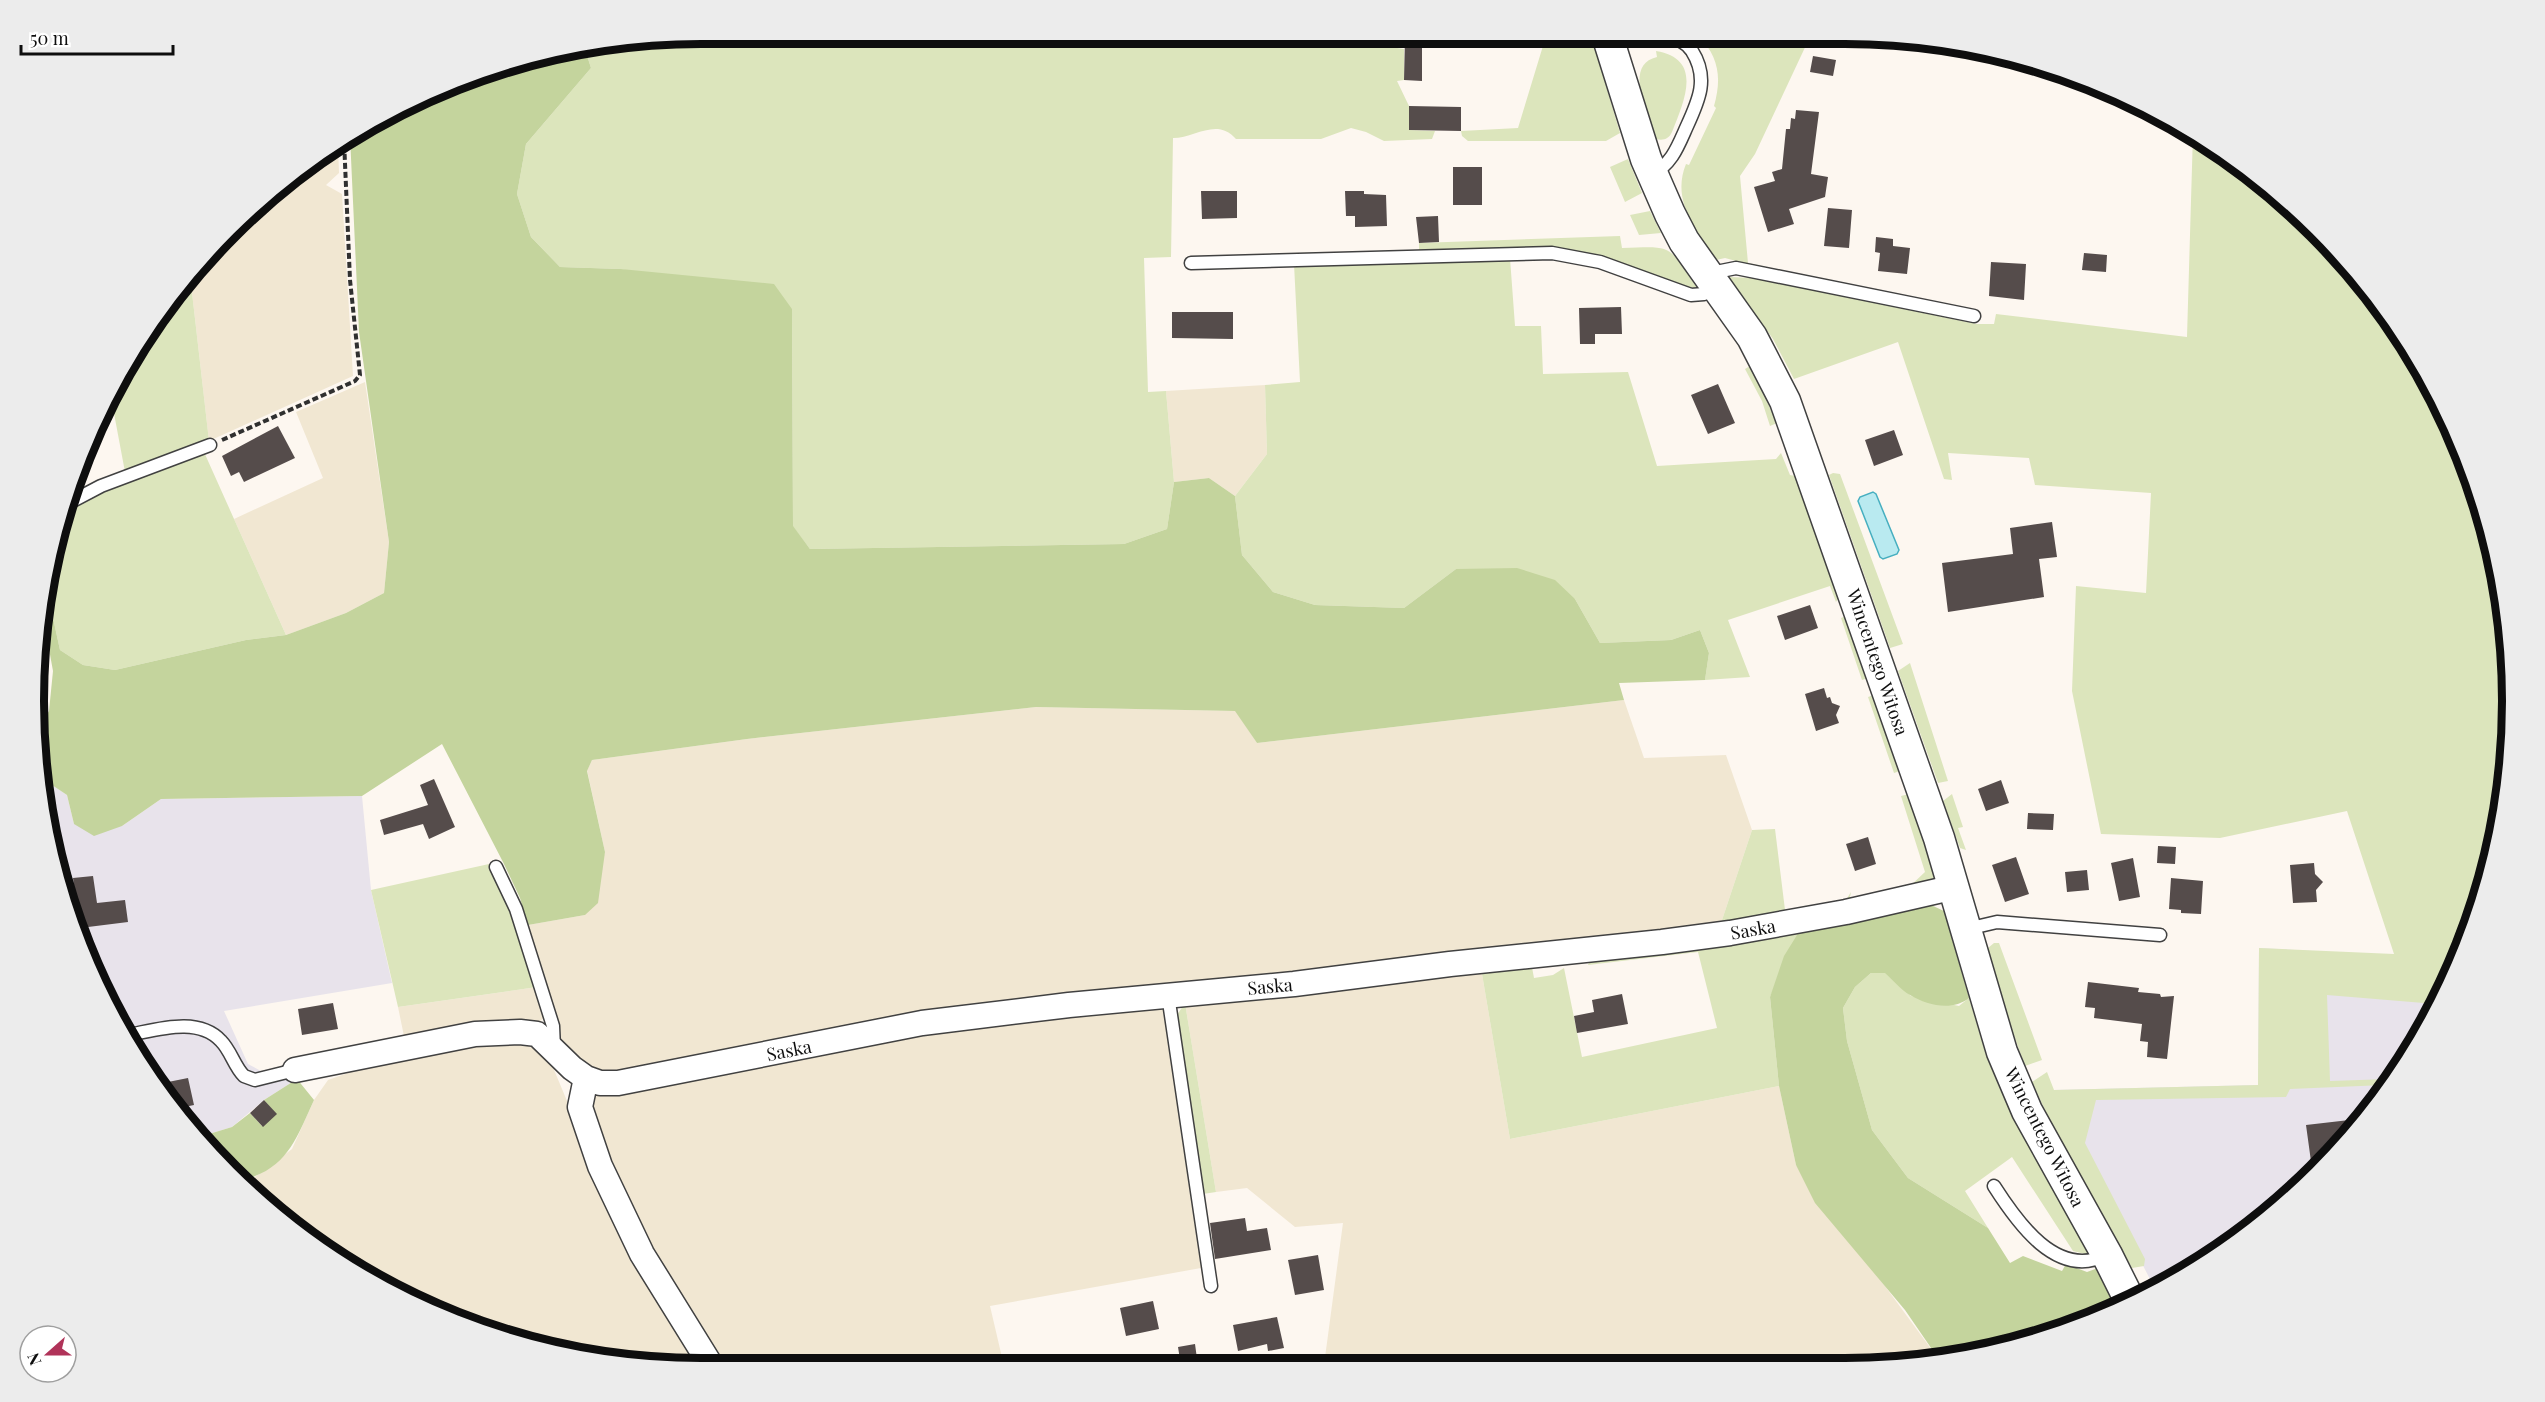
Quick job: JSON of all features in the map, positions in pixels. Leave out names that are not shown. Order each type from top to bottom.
[{"type":"street","name":"Wincentego Witosa","points":[[1610,44],[1651,175],[1684,241],[1764,357],[1792,417],[1955,887],[1992,1020],[2014,1081],[2057,1167],[2107,1255],[2126,1295]]},
{"type":"street","name":"Saska","points":[[586,1078],[600,1083],[618,1083],[922,1023],[1069,1005],[1294,984],[1707,936],[1846,912],[1955,887]]},
{"type":"street","points":[[295,1070],[475,1034],[500,1032],[537,1034],[572,1068],[586,1078],[580,1107],[600,1166],[642,1254],[706,1358]]},
{"type":"lane","points":[[1651,175],[1662,169],[1672,158],[1698,101],[1702,82],[1701,68],[1685,44]]},
{"type":"lane","points":[[1191,263],[1552,253],[1600,262],[1691,295],[1704,294],[1721,271],[1736,268],[1974,316]]},
{"type":"lane","points":[[75,499],[101,486],[210,445]]},
{"type":"lane","points":[[496,867],[516,909],[553,1026],[555,1050]]},
{"type":"lane","points":[[1967,929],[1997,922],[2160,934]]},
{"type":"lane","points":[[1168,995],[1211,1286]]},
{"type":"lane","points":[[135,1034],[172,1028],[198,1027],[206,1029],[223,1042],[244,1076],[255,1080],[295,1070]]},
{"type":"lane","points":[[1994,1186],[2022,1227],[2051,1252],[2086,1262],[2107,1255]]},
{"type":"path","points":[[210,445],[355,381],[360,375],[350,280],[344,149]]},
{"type":"shaded area","points":[[338,153],[339,173],[326,185],[342,194],[353,376],[209,441],[191,286],[236,236],[267,207]]},
{"type":"shaded area","points":[[365,382],[389,542],[384,593],[346,613],[286,635],[234,519],[323,478],[296,412]]},
{"type":"shaded area","points":[[1265,385],[1267,454],[1235,496],[1209,478],[1174,482],[1166,391]]},
{"type":"shaded area","points":[[1624,700],[1644,758],[1726,755],[1752,830],[1719,929],[1449,959],[644,1075],[588,1072],[561,1041],[528,925],[585,915],[605,852],[587,770],[592,760],[747,739],[1036,707],[1236,711],[1257,743]]},
{"type":"shaded area","points":[[49,783],[67,795],[74,824],[122,826],[161,799],[362,796],[371,890],[392,983],[224,1011],[248,1064],[261,1071],[293,1065],[297,1079],[264,1100],[232,1127],[207,1135],[154,1066],[111,992],[78,912],[56,829]]},
{"type":"shaded area","points":[[2259,948],[2449,959],[2434,992],[2391,1066],[2338,1135],[2309,1166],[2244,1223],[2209,1248],[2151,1282],[2053,1090],[2258,1085]]},
{"type":"shaded area","points":[[1481,968],[1510,1139],[1779,1086],[1796,1165],[1934,1352],[1844,1358],[1325,1358],[1343,1223],[1295,1227],[1247,1188],[1216,1192],[1185,1003]]},
{"type":"shaded area","points":[[537,987],[544,1018],[536,1024],[405,1041],[398,1007]]},
{"type":"shaded area","points":[[1158,1005],[1163,1010],[1201,1268],[990,1306],[1002,1358],[713,1358],[671,1293],[589,1119],[589,1084],[922,1028]]},
{"type":"shaded area","points":[[508,1043],[528,1046],[542,1053],[552,1065],[595,1168],[698,1358],[615,1353],[573,1346],[490,1324],[449,1308],[410,1291],[336,1248],[301,1223],[249,1178],[255,1177],[292,1149],[314,1100],[328,1080],[351,1072],[473,1047]]},
{"type":"green space","points":[[1397,44],[1397,48],[1404,49],[1404,80],[1397,81],[1409,106],[1409,130],[1435,131],[1432,139],[1384,141],[1351,128],[1321,139],[1236,139],[1229,133],[1214,129],[1173,138],[1171,257],[1144,258],[1148,392],[1166,391],[1174,482],[1167,529],[1124,544],[810,549],[793,527],[792,309],[621,269],[560,267],[531,237],[517,194],[526,144],[591,68],[586,54],[658,45]]},
{"type":"green space","points":[[1544,44],[1594,44],[1620,133],[1606,141],[1468,141],[1462,136],[1461,131],[1518,128]]},
{"type":"green space","points":[[1706,44],[1807,44],[1755,154],[1740,176],[1748,263],[1785,271],[1784,274],[1725,258],[1716,260],[1694,226],[1684,203],[1682,178],[1686,164],[1689,165],[1716,108],[1714,106],[1718,77]]},
{"type":"green space","points":[[1656,51],[1671,56],[1680,63],[1685,72],[1686,83],[1685,95],[1672,132],[1666,139],[1661,140],[1656,139],[1644,105],[1639,80],[1641,70],[1647,62],[1657,57]]},
{"type":"green space","points":[[586,54],[591,68],[526,144],[517,194],[531,237],[560,267],[621,269],[774,284],[792,309],[793,526],[810,549],[1124,544],[1167,529],[1174,482],[1209,478],[1235,496],[1242,555],[1273,592],[1315,605],[1404,608],[1456,569],[1517,568],[1555,580],[1575,599],[1600,643],[1671,640],[1700,630],[1709,653],[1705,680],[1619,683],[1624,700],[1257,743],[1235,711],[1036,707],[747,739],[592,760],[587,771],[605,852],[598,903],[585,915],[528,925],[520,898],[503,862],[442,744],[362,796],[161,799],[122,826],[94,836],[74,824],[67,795],[49,783],[44,719],[49,711],[53,671],[47,637],[50,606],[60,650],[83,665],[115,670],[246,640],[286,635],[346,613],[384,593],[389,542],[359,332],[350,145],[410,111],[490,78]]},
{"type":"green space","points":[[2193,144],[2244,179],[2278,207],[2338,267],[2391,336],[2434,410],[2467,490],[2489,573],[2500,658],[2502,701],[2500,744],[2496,787],[2479,871],[2467,912],[2428,1003],[2327,995],[2330,1081],[2382,1079],[2377,1085],[2290,1089],[2286,1097],[2096,1100],[2085,1143],[2145,1259],[2144,1266],[2132,1268],[2051,1123],[2032,1082],[2047,1072],[2054,1090],[2258,1085],[2259,948],[2394,954],[2347,811],[2220,838],[2101,834],[2072,691],[2076,586],[2146,593],[2151,493],[2035,485],[2029,458],[1948,453],[1952,480],[1944,479],[1898,342],[1794,379],[1773,339],[1729,277],[1753,278],[1977,324],[1994,324],[1996,314],[2187,337]]},
{"type":"green space","points":[[1628,159],[1642,193],[1625,202],[1610,167]]},
{"type":"green space","points":[[1650,211],[1661,233],[1639,235],[1630,215]]},
{"type":"green space","points":[[1620,236],[1622,248],[1661,248],[1674,255],[1697,288],[1683,287],[1577,251],[1554,249],[1294,257],[1294,253],[1419,251],[1419,243]]},
{"type":"green space","points":[[1510,258],[1515,326],[1541,326],[1543,374],[1628,372],[1657,466],[1776,459],[1781,453],[1790,475],[1795,476],[1839,597],[1836,602],[1830,586],[1728,620],[1750,677],[1705,680],[1709,653],[1700,630],[1671,640],[1600,643],[1575,599],[1456,569],[1404,608],[1315,605],[1273,592],[1242,555],[1235,496],[1267,454],[1265,385],[1300,382],[1294,264]]},
{"type":"green space","points":[[191,286],[209,441],[125,472],[113,407],[154,336]]},
{"type":"green space","points":[[1750,366],[1777,423],[1770,426],[1762,401],[1745,369]]},
{"type":"green space","points":[[204,452],[286,635],[246,640],[115,670],[83,665],[60,650],[50,606],[66,531],[73,506],[102,491]]},
{"type":"green space","points":[[1840,474],[1903,644],[1890,648],[1829,475]]},
{"type":"green space","points":[[1846,616],[1868,678],[1862,680],[1841,618]]},
{"type":"green space","points":[[1910,663],[1948,781],[1938,783],[1898,671]]},
{"type":"green space","points":[[1874,695],[1900,771],[1894,773],[1868,697]]},
{"type":"green space","points":[[1909,794],[1936,881],[1909,887],[1925,872],[1901,796]]},
{"type":"green space","points":[[1952,794],[1963,827],[1958,828],[1966,850],[1960,848],[1943,801]]},
{"type":"green space","points":[[1775,829],[1785,910],[1846,900],[1851,892],[1849,902],[1719,929],[1752,830]]},
{"type":"green space","points":[[489,864],[511,906],[537,987],[398,1007],[371,890]]},
{"type":"green space","points":[[1913,903],[1931,905],[1944,911],[1969,998],[1956,1005],[1932,1004],[1907,993],[1885,973],[1871,973],[1855,987],[1843,1008],[1847,1041],[1872,1130],[1908,1178],[1988,1228],[2010,1263],[2023,1256],[2062,1271],[2066,1264],[2087,1272],[2098,1268],[2113,1301],[2055,1324],[2014,1336],[1934,1352],[1905,1310],[1815,1203],[1796,1165],[1779,1086],[1770,997],[1784,956],[1802,927]]},
{"type":"green space","points":[[1802,927],[1770,997],[1779,1086],[1510,1139],[1481,968],[1531,962],[1534,978],[1553,975],[1564,968],[1582,1057],[1717,1028],[1698,952],[1588,965],[1591,958]]},
{"type":"green space","points":[[1994,943],[1999,943],[2042,1060],[2025,1066],[2007,1016],[1988,948]]},
{"type":"green space","points":[[1885,972],[1911,996],[1959,1006],[1969,998],[1986,1055],[2000,1089],[2089,1255],[2073,1251],[2012,1157],[1965,1191],[1988,1228],[1908,1178],[1872,1130],[1847,1041],[1843,1008],[1855,987],[1871,973]]},
{"type":"green space","points":[[1185,1003],[1216,1192],[1203,1194],[1177,1015]]},
{"type":"green space","points":[[297,1079],[314,1100],[295,1141],[287,1152],[268,1169],[249,1178],[207,1135],[232,1127],[250,1113],[262,1126],[276,1114],[264,1100]]},
{"type":"water","points":[[1873,492],[1876,494],[1899,550],[1897,554],[1883,559],[1880,557],[1858,501],[1860,497]]},
{"type":"building","points":[[1405,44],[1422,44],[1422,81],[1404,80]]},
{"type":"building","points":[[1813,56],[1836,60],[1833,76],[1810,72]]},
{"type":"building","points":[[1409,106],[1461,107],[1461,131],[1409,130]]},
{"type":"building","points":[[1796,110],[1819,112],[1811,174],[1828,177],[1825,197],[1789,209],[1794,224],[1768,232],[1754,187],[1775,181],[1772,172],[1782,169],[1786,129],[1790,129],[1791,118],[1795,119]]},
{"type":"building","points":[[1453,167],[1482,167],[1482,205],[1453,205]]},
{"type":"building","points":[[1201,191],[1237,191],[1237,218],[1202,219]]},
{"type":"building","points":[[1345,191],[1364,191],[1364,194],[1386,195],[1387,226],[1355,227],[1355,216],[1346,216]]},
{"type":"building","points":[[1828,208],[1852,210],[1849,248],[1824,246]]},
{"type":"building","points":[[1438,216],[1439,242],[1419,243],[1416,217]]},
{"type":"building","points":[[1876,237],[1893,239],[1893,246],[1910,248],[1907,274],[1878,271],[1880,253],[1875,252]]},
{"type":"building","points":[[2084,253],[2107,255],[2106,272],[2082,270]]},
{"type":"building","points":[[1991,262],[2026,264],[2024,300],[1989,296]]},
{"type":"building","points":[[1621,307],[1622,334],[1595,334],[1595,344],[1580,344],[1579,308]]},
{"type":"building","points":[[1172,312],[1233,312],[1233,339],[1172,338]]},
{"type":"building","points":[[1718,384],[1735,423],[1708,434],[1691,395]]},
{"type":"building","points":[[278,426],[295,458],[244,482],[239,472],[231,476],[222,456]]},
{"type":"building","points":[[1894,430],[1903,455],[1874,466],[1865,440]]},
{"type":"building","points":[[2052,522],[2057,557],[2039,559],[2044,597],[1948,612],[1942,563],[2013,554],[2010,528]]},
{"type":"building","points":[[1810,605],[1818,628],[1785,640],[1777,616]]},
{"type":"building","points":[[1824,688],[1827,698],[1830,697],[1832,703],[1840,706],[1836,715],[1839,723],[1816,731],[1805,694]]},
{"type":"building","points":[[434,779],[455,827],[429,839],[423,824],[384,835],[380,820],[428,805],[420,785]]},
{"type":"building","points":[[2001,780],[2009,803],[1986,811],[1978,789]]},
{"type":"building","points":[[2028,813],[2054,814],[2053,830],[2027,829]]},
{"type":"building","points":[[1868,837],[1876,864],[1855,871],[1846,844]]},
{"type":"building","points":[[2158,846],[2176,847],[2175,864],[2157,863]]},
{"type":"building","points":[[2016,857],[2029,894],[2005,902],[1992,865]]},
{"type":"building","points":[[2133,858],[2140,897],[2119,901],[2111,863]]},
{"type":"building","points":[[2314,863],[2315,874],[2323,882],[2316,890],[2317,902],[2293,903],[2290,865]]},
{"type":"building","points":[[2087,870],[2089,890],[2067,892],[2065,872]]},
{"type":"building","points":[[93,876],[97,903],[125,900],[128,922],[84,927],[78,910],[73,878]]},
{"type":"building","points":[[2171,878],[2203,881],[2201,914],[2181,913],[2181,910],[2169,909]]},
{"type":"building","points":[[2088,982],[2139,988],[2138,992],[2160,994],[2161,997],[2174,996],[2167,1059],[2147,1057],[2148,1042],[2140,1041],[2142,1024],[2094,1018],[2095,1008],[2085,1007]]},
{"type":"building","points":[[1622,994],[1628,1024],[1577,1033],[1574,1016],[1594,1012],[1592,1000]]},
{"type":"building","points":[[333,1003],[338,1029],[302,1035],[298,1009]]},
{"type":"building","points":[[188,1078],[194,1105],[184,1107],[166,1082]]},
{"type":"building","points":[[264,1100],[277,1114],[263,1127],[250,1113]]},
{"type":"building","points":[[2350,1120],[2311,1164],[2306,1125]]},
{"type":"building","points":[[1245,1218],[1247,1231],[1267,1228],[1271,1250],[1215,1259],[1210,1223]]},
{"type":"building","points":[[1318,1255],[1324,1290],[1295,1295],[1288,1260]]},
{"type":"building","points":[[1153,1301],[1159,1329],[1126,1336],[1120,1308]]},
{"type":"building","points":[[1277,1317],[1284,1348],[1268,1351],[1267,1344],[1238,1351],[1233,1325]]},
{"type":"building","points":[[1195,1344],[1197,1358],[1180,1358],[1178,1347]]}]
